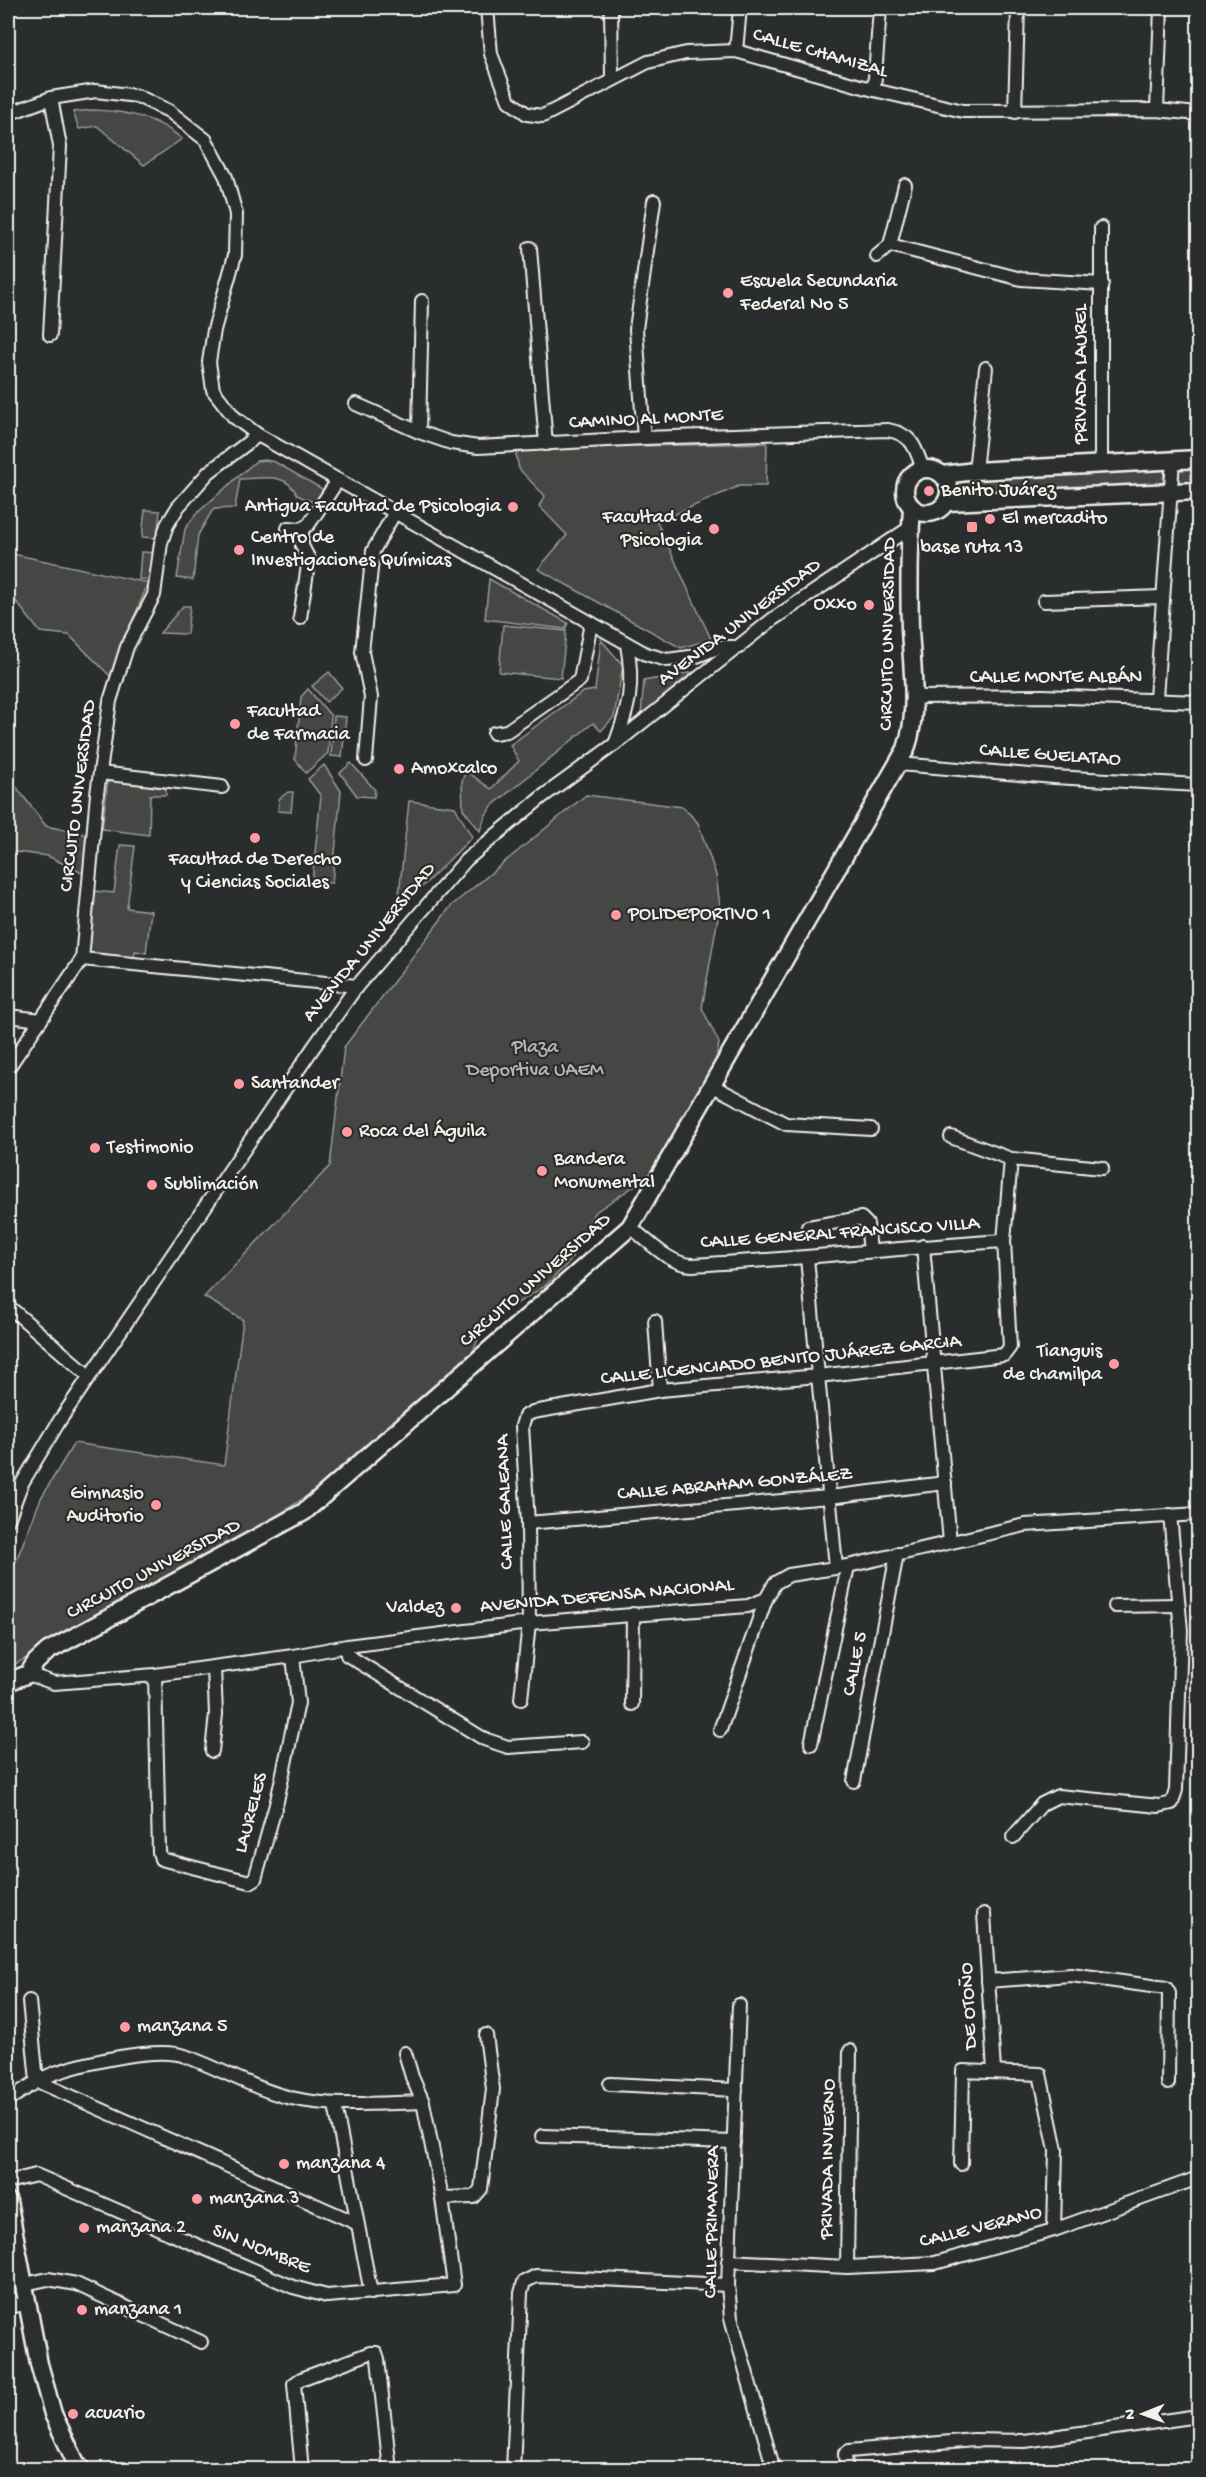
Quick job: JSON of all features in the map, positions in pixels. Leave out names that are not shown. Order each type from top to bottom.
[{"type":"street","name":"CALLE CHAMIZAL","points":[[487,8],[491,54],[509,101],[527,114],[543,116],[648,62],[686,53],[736,51],[874,90],[963,111],[1157,110],[1198,114]]},
{"type":"street","points":[[611,8],[612,79]]},
{"type":"street","points":[[736,51],[740,8]]},
{"type":"street","points":[[874,90],[880,8]]},
{"type":"street","points":[[1015,112],[1018,8]]},
{"type":"street","points":[[1157,110],[1161,8]]},
{"type":"street","points":[[8,114],[51,98],[96,91],[137,96],[169,111],[206,140],[225,177],[237,214],[235,255],[214,330],[208,362],[213,390],[234,417],[258,435],[646,654],[667,660],[697,656],[720,647],[739,646]]},
{"type":"street","points":[[50,335],[60,146],[51,98]]},
{"type":"street","points":[[877,256],[890,245],[905,185]]},
{"type":"street","points":[[644,438],[636,329],[654,201]]},
{"type":"street","name":"PRIVADA LAUREL","points":[[1101,228],[1101,465]]},
{"type":"street","name":"PRIVADA LAUREL","points":[[890,245],[1021,279],[1102,284]]},
{"type":"street","points":[[530,248],[546,444]]},
{"type":"street","points":[[419,432],[422,300]]},
{"type":"street","points":[[975,471],[986,368]]},
{"type":"street","name":"CAMINO AL MONTE","points":[[356,404],[419,432],[451,443],[478,447],[644,438],[888,430],[902,433],[912,442],[923,469]]},
{"type":"street","name":"CIRCUITO UNIVERSIDAD","points":[[8,1068],[82,959],[100,773],[110,701],[127,647],[154,595],[161,543],[167,525],[178,507],[209,472],[258,435]]},
{"type":"street","points":[[943,475],[975,471],[1198,459]]},
{"type":"street","points":[[1156,698],[1173,460]]},
{"type":"street","points":[[923,469],[937,471],[943,475],[950,488],[948,501],[941,509],[932,513],[922,513],[912,508],[908,503],[905,489],[911,476],[923,469]]},
{"type":"street","points":[[288,528],[302,529],[309,524],[338,480]]},
{"type":"street","points":[[948,501],[1198,491]]},
{"type":"street","name":"CIRCUITO UNIVERSIDAD","points":[[28,1674],[36,1662],[48,1651],[304,1512],[630,1227],[899,764],[911,734],[913,697],[909,602],[912,508]]},
{"type":"street","points":[[366,760],[371,697],[362,652],[373,551],[395,512]]},
{"type":"street","name":"AVENIDA UNIVERSIDAD","points":[[8,1520],[21,1485],[89,1376],[357,986],[466,860],[542,797],[615,744],[773,619],[911,527]]},
{"type":"street","points":[[300,618],[309,559],[302,546],[302,529]]},
{"type":"street","points":[[1044,600],[1162,597]]},
{"type":"street","points":[[494,733],[507,731],[580,680],[591,623]]},
{"type":"street","points":[[615,744],[628,711],[632,675],[627,644]]},
{"type":"street","name":"CALLE MONTE ALBÁN","points":[[913,697],[1043,696],[1156,698],[1198,702]]},
{"type":"street","name":"CALLE GUELATAO","points":[[899,764],[1054,777],[1198,785]]},
{"type":"street","points":[[100,773],[222,787]]},
{"type":"street","points":[[82,959],[357,986]]},
{"type":"street","points":[[8,1016],[41,1020]]},
{"type":"street","points":[[713,1086],[786,1124],[871,1129]]},
{"type":"street","points":[[951,1137],[1011,1159],[1102,1168]]},
{"type":"street","points":[[1004,1241],[1006,1196],[1011,1159]]},
{"type":"street","points":[[808,1227],[861,1218],[867,1224],[870,1251]]},
{"type":"street","name":"CALLE GENERAL FRANCISCO VILLA","points":[[630,1227],[680,1263],[692,1265],[807,1258],[922,1246],[1004,1241]]},
{"type":"street","name":"CALLE LICENCIADO BENITO JUÁREZ GARCIA","points":[[525,1416],[533,1412],[660,1390],[818,1376],[1008,1354],[1010,1347],[1004,1241]]},
{"type":"street","points":[[922,1246],[950,1542]]},
{"type":"street","points":[[807,1258],[829,1497],[842,1566],[811,1744]]},
{"type":"street","points":[[8,1306],[89,1376]]},
{"type":"street","points":[[655,1321],[660,1390]]},
{"type":"street","name":"CALLE GALEANA","points":[[521,1699],[530,1623],[528,1523],[522,1426],[525,1416]]},
{"type":"street","name":"CALLE ABRAHAM GONZÁLEZ","points":[[528,1523],[829,1497],[945,1483]]},
{"type":"street","points":[[720,1730],[766,1599],[775,1583],[781,1578],[1025,1525],[1198,1514]]},
{"type":"street","points":[[1012,1837],[1042,1804],[1058,1796],[1159,1806],[1172,1803],[1176,1790],[1181,1640],[1170,1515]]},
{"type":"street","name":"CALLE 5","points":[[854,1781],[897,1554]]},
{"type":"street","name":"AVENIDA DEFENSA NACIONAL","points":[[28,1674],[54,1683],[156,1675],[347,1646],[530,1623],[748,1605],[766,1599]]},
{"type":"street","points":[[1115,1606],[1178,1605]]},
{"type":"street","points":[[632,1704],[633,1614]]},
{"type":"street","points":[[347,1655],[484,1739],[508,1747],[582,1742]]},
{"type":"street","name":"LAURELES","points":[[156,1675],[159,1852],[161,1859],[250,1882],[255,1879],[277,1801],[298,1703],[293,1656]]},
{"type":"street","points":[[212,1751],[216,1714],[214,1668]]},
{"type":"street","points":[[8,1682],[28,1674]]},
{"type":"street","name":"DE OTOÑO","points":[[984,1914],[994,2071],[1040,2074],[1056,2150],[1054,2230]]},
{"type":"street","points":[[988,1981],[1071,1975],[1166,1988],[1169,1993],[1168,2083]]},
{"type":"street","points":[[28,2001],[37,2082]]},
{"type":"street","name":"CALLE PRIMAVERA","points":[[739,2005],[728,2285],[731,2318],[774,2469]]},
{"type":"street","points":[[405,2053],[423,2102],[442,2198],[474,2197],[481,2189],[493,2089],[486,2035]]},
{"type":"street","name":"PRIVADA INVIERNO","points":[[847,2267],[850,2051]]},
{"type":"street","points":[[8,2100],[56,2073],[136,2054],[157,2052],[183,2055],[265,2090],[292,2098],[334,2105],[423,2102]]},
{"type":"street","points":[[961,2164],[963,2071],[994,2071]]},
{"type":"street","points":[[37,2082],[356,2223]]},
{"type":"street","points":[[610,2084],[736,2090]]},
{"type":"street","points":[[334,2105],[371,2293]]},
{"type":"street","points":[[542,2136],[734,2142]]},
{"type":"street","name":"SIN NOMBRE","points":[[8,2182],[36,2175],[293,2287],[327,2296],[454,2285],[442,2198]]},
{"type":"street","name":"CALLE VERANO","points":[[728,2261],[847,2267],[935,2263],[1054,2230],[1198,2178]]},
{"type":"street","points":[[8,2201],[39,2364],[53,2414],[76,2463],[82,2469]]},
{"type":"street","points":[[513,2469],[521,2293],[524,2282],[536,2276],[728,2285]]},
{"type":"street","points":[[25,2284],[48,2279],[76,2284],[201,2342]]},
{"type":"street","points":[[8,2307],[29,2304]]},
{"type":"street","points":[[302,2469],[294,2384],[301,2379],[360,2356],[376,2353],[390,2469]]},
{"type":"street","points":[[846,2469],[844,2454],[849,2451],[974,2440],[1025,2441],[1198,2416]]},
{"type":"green space","points":[[94,110],[141,117],[163,126],[182,139],[144,165],[97,126],[79,129],[73,112]]},
{"type":"green space","points":[[767,443],[766,486],[739,486],[657,522],[711,639],[681,648],[538,569],[567,535],[539,506],[545,496],[519,469],[515,449]]},
{"type":"green space","points":[[256,461],[275,462],[324,490],[322,497],[315,503],[297,495],[287,482],[280,479],[240,479],[235,508],[212,511],[198,535],[193,580],[177,578],[185,529],[196,514]]},
{"type":"green space","points":[[1198,463],[1198,485],[1175,487],[1178,464]]},
{"type":"green space","points":[[1165,468],[1162,486],[955,497],[955,478]]},
{"type":"green space","points":[[145,510],[160,511],[157,538],[142,537]]},
{"type":"green space","points":[[141,552],[156,553],[154,580],[139,579]]},
{"type":"green space","points":[[8,553],[148,583],[110,676],[69,635],[40,632],[8,591]]},
{"type":"green space","points":[[489,579],[568,623],[565,629],[485,619]]},
{"type":"green space","points":[[183,606],[190,606],[187,634],[160,633]]},
{"type":"green space","points":[[503,625],[566,631],[561,678],[499,672]]},
{"type":"green space","points":[[601,640],[623,665],[614,717],[601,731],[593,723],[492,806],[485,816],[480,831],[463,809],[462,781],[466,771],[491,789],[519,761],[510,745],[583,692],[595,690]]},
{"type":"green space","points":[[329,672],[342,688],[326,702],[312,686]]},
{"type":"green space","points":[[693,672],[641,715],[644,681]]},
{"type":"green space","points":[[308,689],[331,716],[328,753],[306,773],[295,759],[301,697]]},
{"type":"green space","points":[[334,716],[346,717],[342,757],[331,756]]},
{"type":"green space","points":[[351,763],[375,790],[374,797],[357,796],[340,773]]},
{"type":"green space","points":[[324,765],[341,791],[332,883],[312,881],[321,796],[308,779]]},
{"type":"green space","points":[[8,776],[46,826],[89,835],[84,874],[48,856],[8,851]]},
{"type":"green space","points":[[108,780],[166,788],[166,795],[150,795],[149,835],[102,829]]},
{"type":"green space","points":[[288,792],[293,792],[291,812],[278,811],[279,799]]},
{"type":"green space","name":"Plaza Deportiva UAEM","points":[[586,795],[683,807],[698,823],[716,875],[720,906],[702,1008],[719,1043],[714,1071],[655,1172],[594,1213],[570,1261],[545,1286],[484,1324],[468,1364],[311,1493],[228,1549],[8,1668],[11,1644],[8,1625],[8,1581],[41,1498],[74,1443],[224,1465],[243,1320],[204,1297],[330,1166],[344,1047],[451,906]]},
{"type":"green space","points":[[409,801],[455,807],[472,837],[411,898],[399,895]]},
{"type":"green space","points":[[120,845],[135,846],[127,908],[151,911],[146,953],[135,951],[134,961],[87,955],[95,891],[114,893]]},
{"type":"place","name":"Escuela Secundaria Federal No 5","points":[[728,293]]},
{"type":"place","name":"Benito Juárez","points":[[929,491]]},
{"type":"place","name":"Antigua Facultad de Psicologia","points":[[513,507]]},
{"type":"place","name":"El mercadito","points":[[990,519]]},
{"type":"place","name":"base ruta 13","points":[[972,527]]},
{"type":"place","name":"Facultad de Psicologia","points":[[714,529]]},
{"type":"place","name":"Centro de Investigaciones Químicas","points":[[239,550]]},
{"type":"place","name":"Oxxo","points":[[869,605]]},
{"type":"place","name":"Facultad de Farmacia","points":[[235,724]]},
{"type":"place","name":"Amoxcalco","points":[[399,769]]},
{"type":"place","name":"Facultad de Derecho y Ciencias Sociales","points":[[255,838]]},
{"type":"place","name":"POLIDEPORTIVO 1","points":[[616,915]]},
{"type":"place","name":"Santander","points":[[239,1084]]},
{"type":"place","name":"Roca del Águila","points":[[347,1132]]},
{"type":"place","name":"Testimonio","points":[[95,1148]]},
{"type":"place","name":"Bandera Monumental","points":[[542,1171]]},
{"type":"place","name":"Sublimación","points":[[152,1185]]},
{"type":"place","name":"Tianguis de chamilpa","points":[[1114,1364]]},
{"type":"place","name":"Gimnasio Auditorio","points":[[156,1505]]},
{"type":"place","name":"Valdez","points":[[456,1608]]},
{"type":"place","name":"manzana 5","points":[[125,2027]]},
{"type":"place","name":"manzana 4","points":[[284,2164]]},
{"type":"place","name":"manzana 3","points":[[197,2199]]},
{"type":"place","name":"manzana 2","points":[[84,2228]]},
{"type":"place","name":"manzana 1","points":[[82,2310]]},
{"type":"place","name":"acuario","points":[[73,2414]]}]
